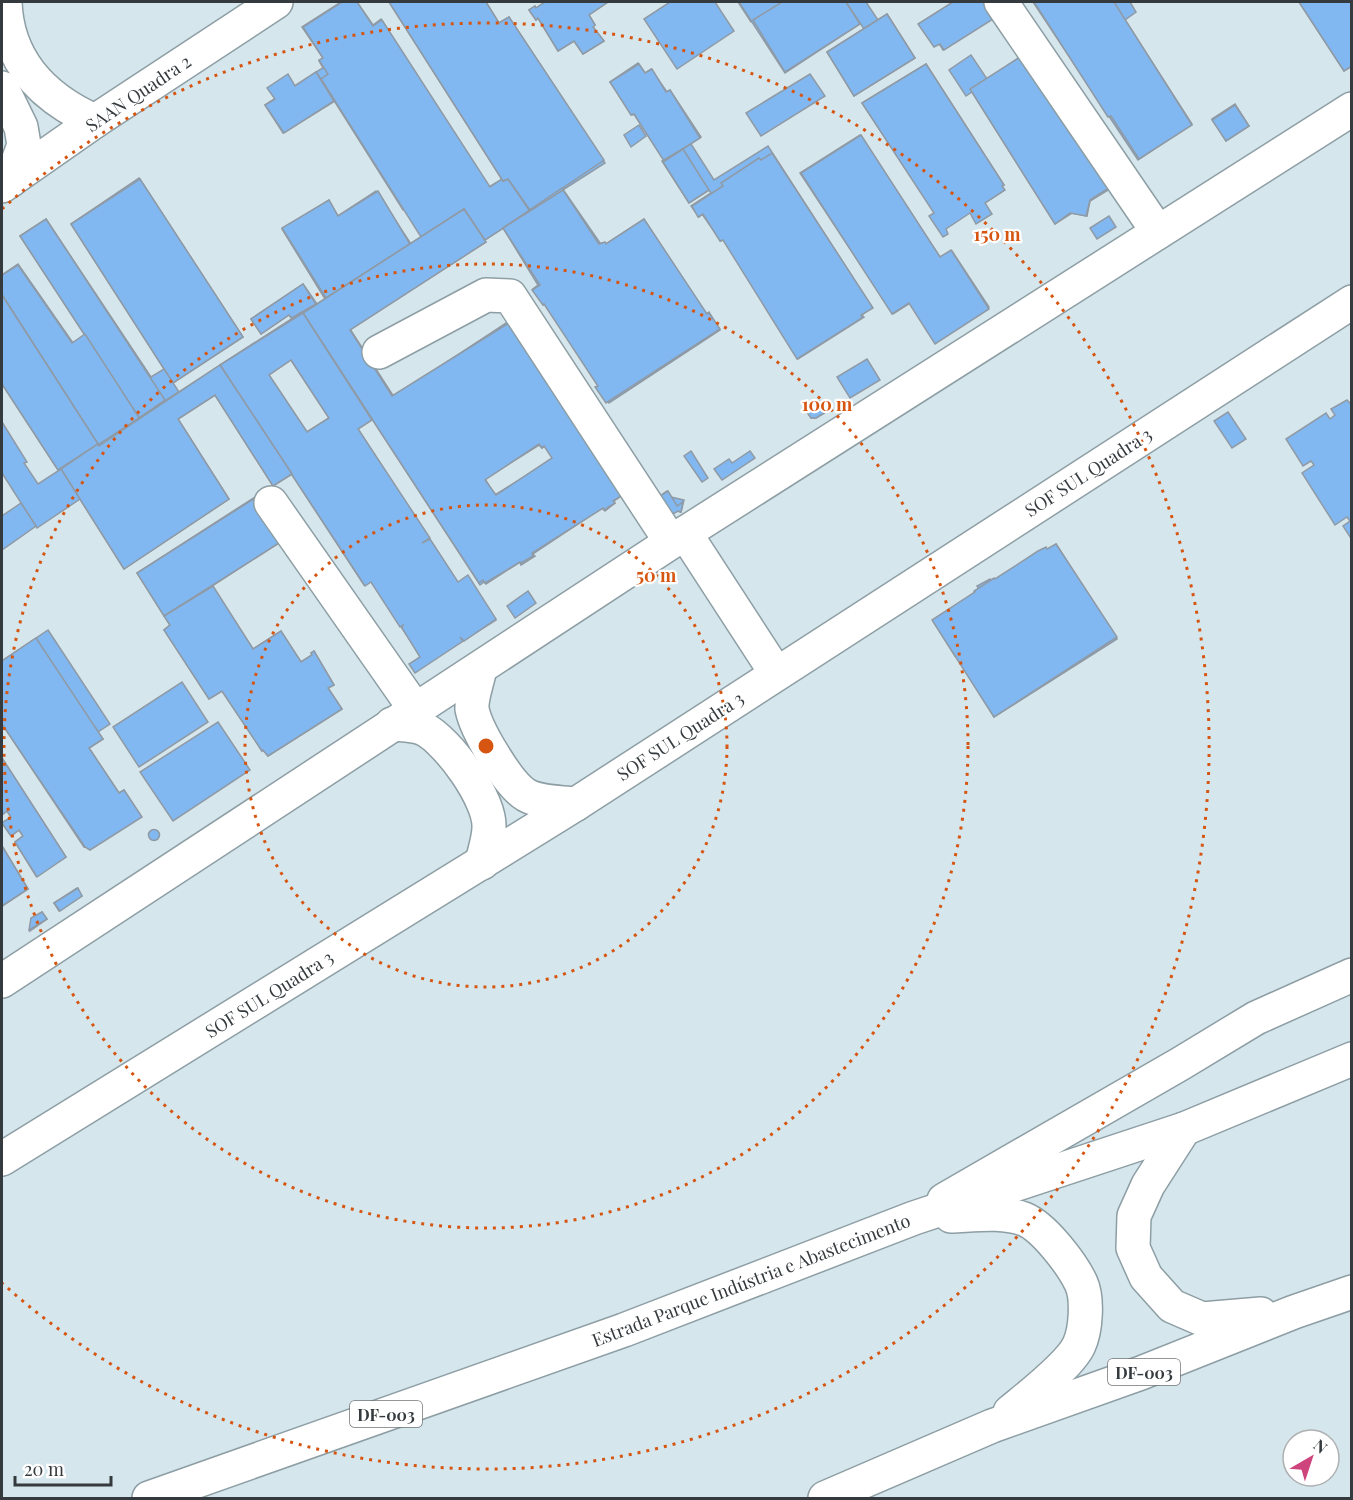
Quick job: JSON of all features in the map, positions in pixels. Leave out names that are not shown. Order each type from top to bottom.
[{"type":"main road","points":[[5,2],[6,21],[15,48],[28,72],[49,94],[70,110],[95,121]]},
{"type":"main road","name":"SAAN Quadra 2","points":[[6,183],[95,121],[276,2]]},
{"type":"main road","points":[[1001,2],[1158,232]]},
{"type":"main road","points":[[2,88],[21,127],[24,145],[6,183]]},
{"type":"main road","points":[[2,981],[678,537],[1352,110]]},
{"type":"main road","points":[[379,352],[486,295],[510,296],[776,673]]},
{"type":"main road","name":"SOF SUL Quadra 3","points":[[2,1158],[576,804],[1352,302]]},
{"type":"main road","points":[[271,503],[403,716],[439,741],[467,774],[485,803],[490,826],[482,863]]},
{"type":"main road","points":[[480,668],[472,708],[483,738],[506,773],[525,794],[540,800],[576,804]]},
{"type":"main road","points":[[914,1218],[1170,1070],[1256,1017],[1352,975]]},
{"type":"main road","name":"Estrada Parque Indústria e Abastecimento","points":[[148,1498],[624,1330],[914,1218],[1184,1129],[1352,1059]]},
{"type":"main road","points":[[1184,1129],[1148,1185],[1134,1216],[1133,1248],[1146,1277],[1172,1306],[1202,1319],[1294,1312]]},
{"type":"main road","points":[[914,1218],[994,1214],[1025,1219],[1051,1239],[1082,1284],[1086,1323],[1078,1347],[1055,1373],[992,1426]]},
{"type":"main road","name":"DF-003","points":[[825,1498],[992,1426],[1142,1373],[1294,1312],[1352,1292]]},
{"type":"building","points":[[341,2],[357,2],[373,25],[381,19],[489,187],[502,179],[503,181],[508,179],[530,210],[485,240],[464,209],[430,231],[412,203],[403,210],[316,72],[323,68],[319,61],[323,58],[302,27]]},
{"type":"building","points":[[342,2],[357,2],[373,26],[382,20],[490,187],[502,179],[503,181],[508,179],[530,211],[485,240],[464,209],[421,237],[321,79],[328,74],[319,60],[323,58],[303,27]]},
{"type":"building","points":[[389,2],[486,2],[499,23],[509,17],[605,163],[530,211],[508,179],[503,181]]},
{"type":"building","points":[[389,2],[486,2],[499,23],[509,17],[604,160],[530,210],[508,179],[503,181]]},
{"type":"building","points":[[545,2],[608,2],[589,15],[595,25],[593,27],[604,41],[583,54],[574,41],[558,51],[538,18],[536,20],[529,10]]},
{"type":"building","points":[[545,2],[608,2],[589,15],[595,25],[593,27],[604,41],[583,54],[574,41],[558,51],[538,18],[536,20],[529,10]]},
{"type":"building","points":[[670,2],[715,2],[734,31],[677,69],[644,19]]},
{"type":"building","points":[[738,2],[782,2],[751,22]]},
{"type":"building","points":[[739,2],[847,2],[861,23],[785,73]]},
{"type":"building","points":[[782,2],[846,2],[860,24],[785,72],[753,20]]},
{"type":"building","points":[[846,2],[866,2],[878,20],[864,29]]},
{"type":"building","points":[[953,2],[992,2],[1000,14],[943,50],[925,20]]},
{"type":"building","points":[[953,2],[993,2],[1001,14],[944,50],[940,44],[934,47],[918,24]]},
{"type":"building","points":[[1033,2],[1130,2],[1136,12],[1125,20],[1192,124],[1138,160]]},
{"type":"building","points":[[1034,2],[1114,2],[1192,125],[1139,159],[1111,116],[1108,117]]},
{"type":"building","points":[[1299,2],[1352,2],[1352,66],[1344,71]]},
{"type":"building","points":[[1299,2],[1352,2],[1352,66],[1344,71]]},
{"type":"building","points":[[887,14],[915,58],[854,96],[827,52]]},
{"type":"building","points":[[887,14],[915,58],[854,96],[827,52]]},
{"type":"building","points":[[1024,54],[1113,187],[1090,201],[1087,216],[1072,213],[1055,224],[972,92],[966,96],[949,70],[971,55],[987,79]]},
{"type":"building","points":[[1025,54],[1112,186],[1090,200],[1086,216],[1070,213],[1055,224],[970,89]]},
{"type":"building","points":[[638,63],[645,73],[651,69],[667,92],[670,90],[701,137],[664,160],[610,82]]},
{"type":"building","points":[[639,64],[645,73],[652,69],[666,92],[670,90],[700,138],[664,161],[610,82]]},
{"type":"building","points":[[926,64],[1004,185],[942,224],[862,103]]},
{"type":"building","points":[[926,64],[1004,185],[1002,186],[1005,190],[985,203],[992,214],[976,224],[970,213],[946,229],[948,234],[943,237],[929,216],[934,213],[862,103]]},
{"type":"building","points":[[316,72],[335,101],[283,133],[265,105]]},
{"type":"building","points":[[316,72],[334,101],[284,133],[265,105],[275,99],[267,88],[288,74],[295,86]]},
{"type":"building","points":[[810,74],[825,96],[761,136],[746,113]]},
{"type":"building","points":[[1235,104],[1249,126],[1226,141],[1212,119]]},
{"type":"building","points":[[1235,105],[1249,126],[1226,141],[1212,120]]},
{"type":"building","points":[[639,125],[646,136],[631,147],[624,135]]},
{"type":"building","points":[[860,135],[940,257],[952,251],[989,307],[935,343],[910,303],[893,314],[800,173]]},
{"type":"building","points":[[861,135],[940,257],[951,250],[989,309],[935,344],[909,303],[892,314],[801,173]]},
{"type":"building","points":[[691,144],[714,180],[768,146],[872,307],[862,315],[864,317],[798,359],[723,239],[721,241],[702,214],[699,217],[691,206],[711,193],[709,190],[689,203],[662,161]]},
{"type":"building","points":[[683,149],[709,190],[689,203],[663,162]]},
{"type":"building","points":[[772,153],[873,308],[861,315],[862,318],[797,359],[723,240],[720,241],[703,214],[698,217],[692,206],[723,186],[721,183],[759,158],[761,160]]},
{"type":"building","points":[[139,178],[243,337],[173,383],[71,224]]},
{"type":"building","points":[[140,179],[243,337],[173,383],[71,224]]},
{"type":"building","points":[[562,188],[600,243],[606,244],[644,219],[706,314],[709,312],[720,330],[609,403],[533,289],[538,285],[503,228]]},
{"type":"building","points":[[563,190],[599,244],[605,242],[606,244],[644,219],[707,314],[709,313],[720,329],[606,403],[595,387],[598,386],[544,304],[532,290],[540,285],[503,228]]},
{"type":"building","points":[[376,191],[411,244],[325,299],[282,229],[329,200],[338,216]]},
{"type":"building","points":[[378,191],[410,244],[326,298],[282,228],[329,200],[338,216]]},
{"type":"building","points":[[464,209],[486,242],[350,329],[394,397],[512,319],[628,491],[605,511],[602,508],[533,554],[535,556],[521,565],[520,562],[486,584],[484,582],[480,585],[303,313]],"holes":[[[539,445],[542,448],[545,446],[553,459],[495,495],[485,479]]]},
{"type":"building","points":[[464,209],[486,242],[350,330],[392,396],[512,321],[628,492],[604,510],[603,508],[532,553],[533,556],[485,583],[483,580],[479,583],[303,313]],"holes":[[[539,444],[542,448],[544,446],[552,458],[496,495],[485,480]]]},
{"type":"building","points":[[1109,216],[1116,227],[1097,239],[1090,228]]},
{"type":"building","points":[[46,219],[151,377],[164,369],[179,392],[139,418],[20,236]]},
{"type":"building","points":[[46,219],[165,400],[139,418],[20,236]]},
{"type":"building","points":[[18,264],[73,343],[85,335],[139,418],[98,444],[2,295],[2,275]]},
{"type":"building","points":[[18,265],[72,343],[85,334],[140,419],[99,446],[2,295],[2,275]]},
{"type":"building","points":[[303,284],[317,304],[292,319],[289,315],[261,334],[251,319]]},
{"type":"building","points":[[303,284],[316,304],[292,318],[289,315],[261,334],[251,319]]},
{"type":"building","points":[[2,295],[98,444],[58,470],[2,384]]},
{"type":"building","points":[[2,295],[98,444],[58,470],[2,384]]},
{"type":"building","points":[[302,312],[372,419],[358,429],[458,583],[467,576],[496,620],[433,660],[428,652],[421,657],[371,581],[364,585],[220,365]],"holes":[[[291,360],[329,418],[307,432],[269,375]]]},
{"type":"building","points":[[303,313],[372,420],[358,429],[430,538],[422,543],[430,539],[458,582],[468,575],[496,619],[464,641],[460,637],[463,641],[415,673],[409,664],[420,657],[402,628],[403,625],[400,627],[371,582],[365,586],[220,365]],"holes":[[[291,360],[329,418],[307,432],[269,375]]]},
{"type":"building","points":[[867,359],[880,380],[850,398],[837,377]]},
{"type":"building","points":[[220,365],[292,474],[273,486],[215,395],[178,419],[229,499],[124,569],[61,469]]},
{"type":"building","points":[[220,365],[292,474],[273,486],[215,395],[178,419],[229,499],[124,569],[61,469]]},
{"type":"building","points":[[1347,400],[1352,405],[1352,540],[1343,526],[1350,521],[1347,517],[1335,525],[1302,473],[1314,465],[1311,461],[1303,466],[1286,439],[1326,413],[1330,419],[1335,415],[1331,409]]},
{"type":"building","points":[[819,401],[826,412],[816,418],[811,418],[806,410]]},
{"type":"building","points":[[820,402],[826,412],[816,418],[811,418],[806,411]]},
{"type":"building","points":[[1228,412],[1246,439],[1232,448],[1214,421]]},
{"type":"building","points":[[2,422],[38,484],[61,469],[80,499],[37,528],[2,473]]},
{"type":"building","points":[[691,451],[708,478],[702,482],[684,456]]},
{"type":"building","points":[[750,451],[755,458],[722,480],[714,469],[729,459],[732,463]]},
{"type":"building","points":[[667,491],[671,497],[684,500],[681,512],[677,511],[669,516],[657,498]]},
{"type":"building","points":[[668,491],[677,506],[683,502],[681,512],[678,511],[669,516],[657,498]]},
{"type":"building","points":[[255,497],[282,541],[212,586],[253,649],[281,631],[301,662],[314,651],[334,685],[328,688],[342,709],[268,756],[262,751],[222,691],[209,699],[164,630],[170,625],[137,573]]},
{"type":"building","points":[[255,498],[282,541],[164,616],[137,573]]},
{"type":"building","points":[[21,503],[36,526],[2,550],[2,516]]},
{"type":"building","points":[[1056,544],[1117,639],[994,717],[957,658],[976,646],[975,644],[955,656],[933,621],[976,593],[979,589],[977,586],[990,579],[995,581],[1039,552]]},
{"type":"building","points":[[1056,544],[1117,637],[994,717],[932,620],[1038,551]]},
{"type":"building","points":[[213,586],[253,649],[281,631],[301,662],[314,651],[334,685],[328,688],[342,709],[268,756],[262,751],[222,691],[209,699],[164,630],[170,625],[164,616]]},
{"type":"building","points":[[528,591],[536,603],[515,618],[507,606]]},
{"type":"building","points":[[48,630],[110,724],[98,732],[103,739],[89,748],[119,793],[124,790],[141,816],[92,848],[84,847],[2,724],[2,661]]},
{"type":"building","points":[[36,638],[103,739],[89,748],[119,793],[124,790],[142,817],[90,850],[85,847],[2,724],[2,661]]},
{"type":"building","points":[[182,682],[208,722],[139,767],[113,727]]},
{"type":"building","points":[[218,722],[250,770],[173,821],[140,772]]},
{"type":"building","points":[[2,758],[66,857],[36,876],[15,842],[23,836],[19,830],[11,836],[2,823],[11,817],[7,811],[2,815]]},
{"type":"building","points":[[2,758],[66,857],[37,877],[15,842],[23,836],[19,830],[11,836],[2,823],[11,817],[7,811],[2,815]]},
{"type":"building","points":[[154,830],[158,831],[158,839],[154,840],[150,839],[149,835],[150,831]]},
{"type":"building","points":[[2,846],[28,889],[2,906]]},
{"type":"building","points":[[2,846],[28,889],[2,906]]},
{"type":"building","points":[[77,888],[82,896],[59,911],[54,903]]},
{"type":"building","points":[[78,888],[82,896],[60,911],[54,903]]},
{"type":"building","points":[[42,912],[47,919],[30,931],[31,919]]},
{"type":"building","points":[[42,912],[47,919],[29,930],[31,918]]}]
